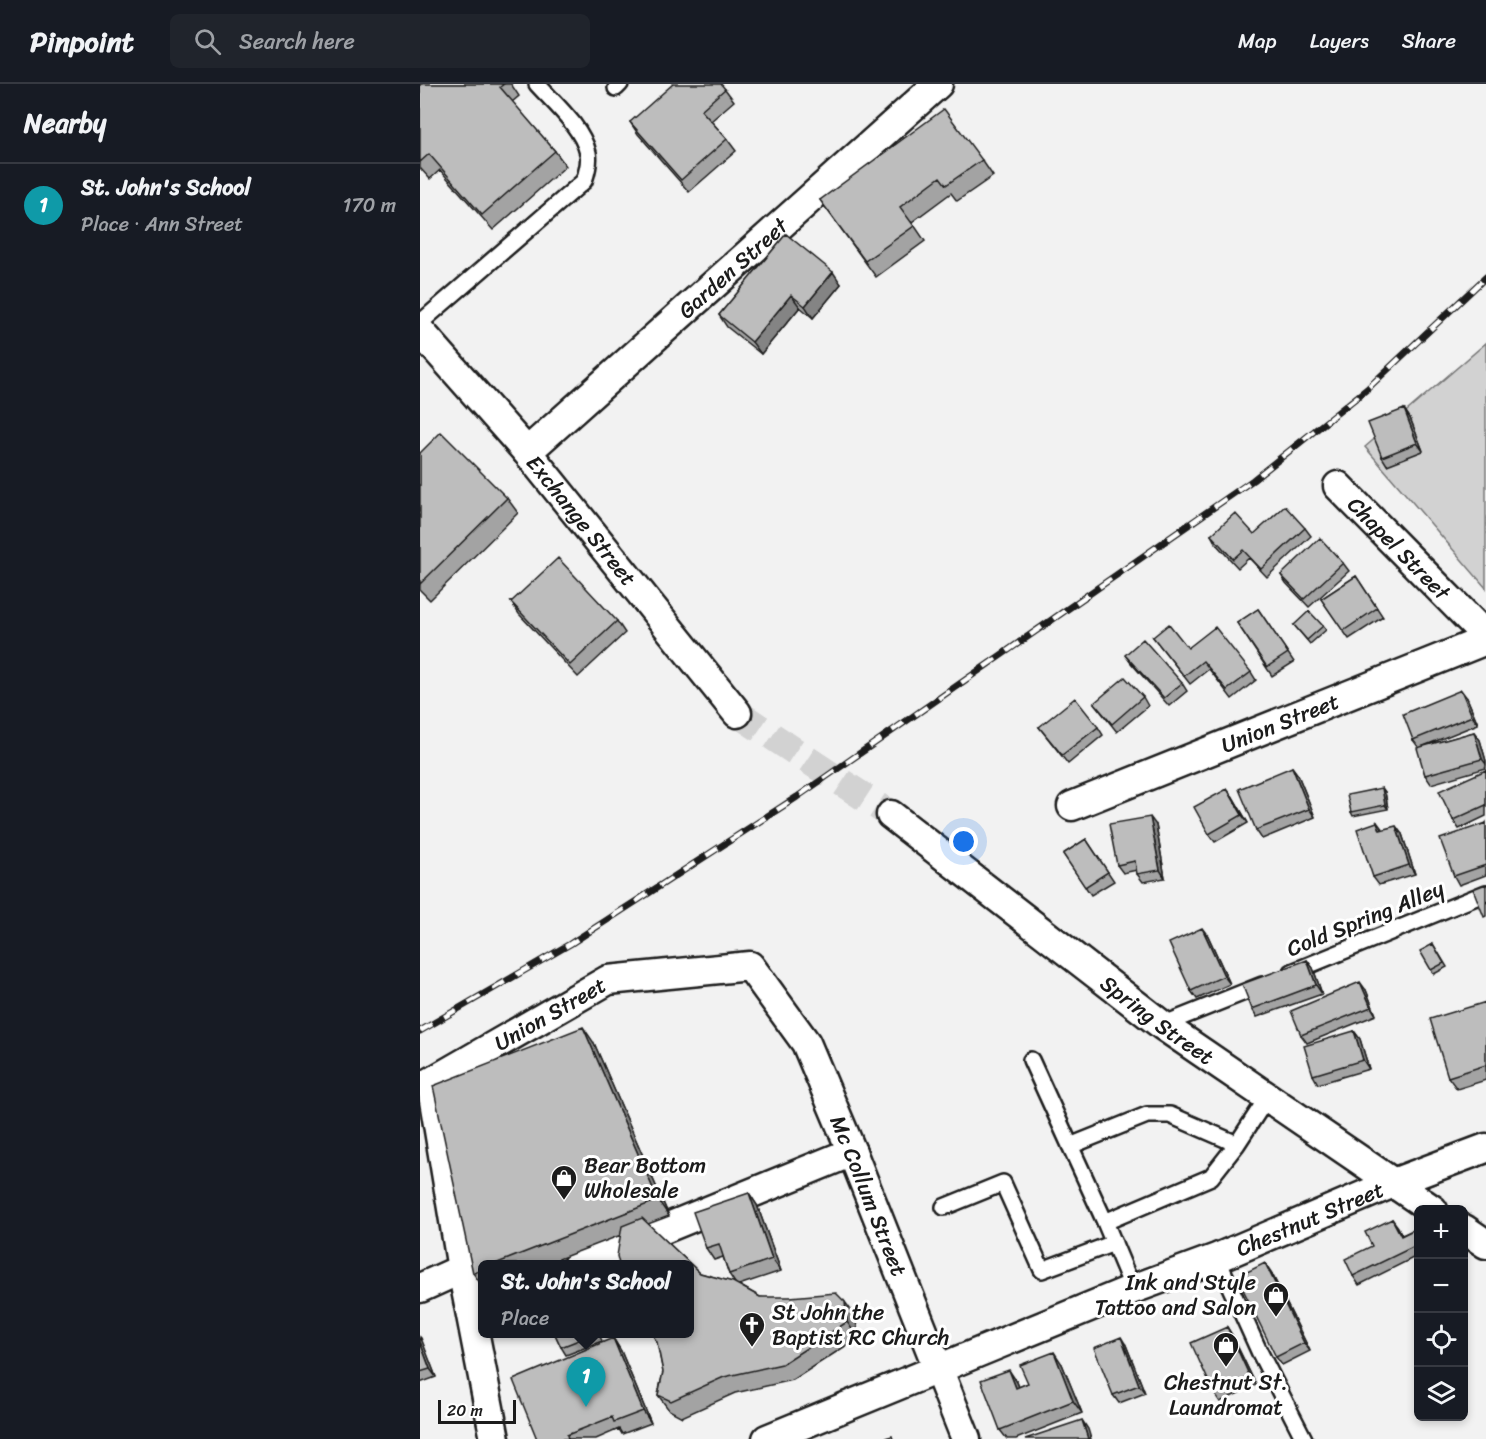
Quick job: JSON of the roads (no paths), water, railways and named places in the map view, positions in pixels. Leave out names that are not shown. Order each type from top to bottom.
[{"type":"street","name":"Garden Street","points":[[527,452],[938,84]]},
{"type":"street","name":"Exchange Street","points":[[420,331],[527,452],[737,713]]},
{"type":"street","name":"Chapel Street","points":[[1338,486],[1486,638]]},
{"type":"street","name":"Union Street","points":[[1072,806],[1486,638]]},
{"type":"street","name":"Spring Street","points":[[891,815],[1162,1026],[1427,1205]]},
{"type":"street","name":"Union Street","points":[[462,1269],[431,1082],[608,980],[750,966]]},
{"type":"street","name":"Mc Collum Street","points":[[750,966],[806,1043],[852,1152],[966,1439]]},
{"type":"street","name":"Chestnut Street","points":[[767,1439],[1486,1148]]},
{"type":"street","points":[[588,1260],[852,1152]]},
{"type":"street","points":[[1468,1232],[1486,1244]]},
{"type":"street","points":[[420,1288],[462,1269],[476,1306]]},
{"type":"street","points":[[481,1338],[495,1439]]},
{"type":"lane","points":[[420,323],[584,181],[588,169],[588,153],[574,124],[537,84]]},
{"type":"lane","name":"Cold Spring Alley","points":[[1162,1026],[1486,893]]},
{"type":"lane","points":[[1031,1060],[1133,1289]]},
{"type":"lane","points":[[1105,1222],[1211,1177],[1238,1144],[1267,1098]]},
{"type":"lane","points":[[1070,1146],[1147,1114],[1170,1115],[1238,1144]]},
{"type":"lane","points":[[944,1207],[1003,1184],[1042,1270],[1114,1243]]},
{"type":"lane","points":[[1217,1258],[1259,1352],[1304,1439]]},
{"type":"tunnel","points":[[737,713],[891,815]]},
{"type":"railway","points":[[420,1031],[570,944],[797,797],[1253,480],[1367,389],[1486,277]]},
{"type":"place","name":"Bear Bottom Wholesale","points":[[564,1201]]},
{"type":"place","name":"Ink and Style Tattoo and Salon","points":[[1276,1318]]},
{"type":"place","name":"St John the Baptist RC Church","points":[[752,1348]]},
{"type":"place","name":"Chestnut St. Laundromat","points":[[1226,1368]]},
{"type":"place","name":"St. John's School","points":[[586,1407]]}]
